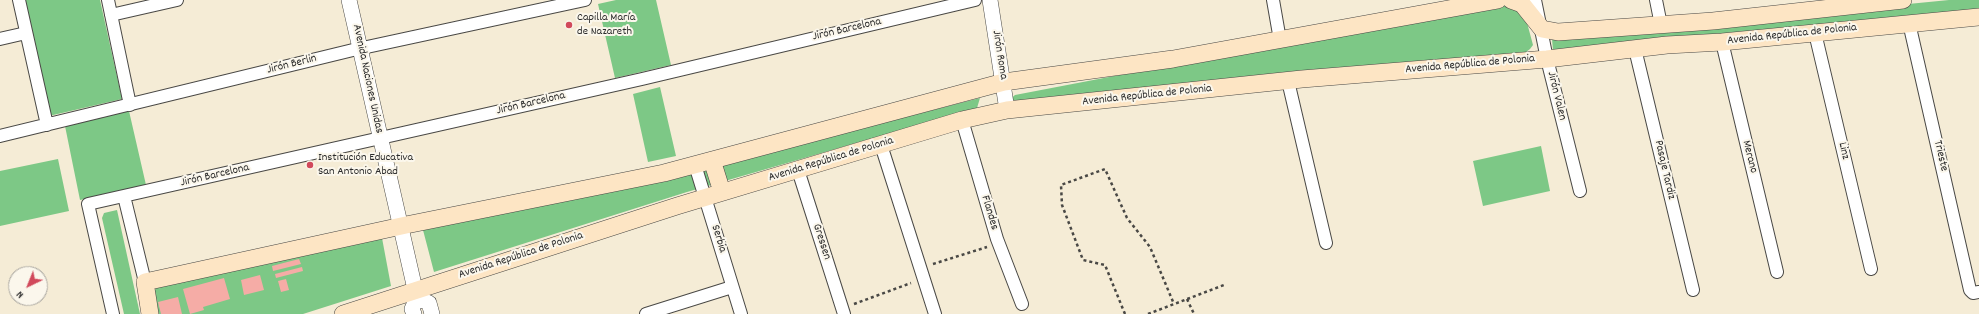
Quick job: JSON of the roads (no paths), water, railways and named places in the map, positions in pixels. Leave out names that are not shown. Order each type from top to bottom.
[{"type":"main road","points":[[150,314],[145,282],[399,227],[664,173],[1004,82],[1173,59],[1498,0]]},
{"type":"main road","points":[[1511,0],[1522,4],[1542,29]]},
{"type":"main road","name":"Avenida República de Polonia","points":[[1542,29],[1558,32],[1661,25],[1903,0]]},
{"type":"main road","name":"Avenida República de Polonia","points":[[343,314],[416,294],[722,192],[962,120],[1007,110],[1288,81],[1547,59],[1635,49],[1979,17]]},
{"type":"main road","points":[[712,160],[722,192]]},
{"type":"street","points":[[19,0],[47,125]]},
{"type":"street","points":[[108,0],[130,105]]},
{"type":"street","points":[[112,15],[176,0]]},
{"type":"street","name":"Avenida Naciones Unidas","points":[[350,0],[399,227],[416,294],[412,309],[414,314]]},
{"type":"street","name":"Jirón Berlin","points":[[0,136],[360,48],[585,0]]},
{"type":"street","name":"Jirón Barcelona","points":[[113,314],[88,204],[380,139],[975,0]]},
{"type":"street","name":"Jirón Roma","points":[[990,0],[1004,82],[1007,110]]},
{"type":"street","points":[[1273,0],[1280,40]]},
{"type":"street","name":"Jirón Valen","points":[[1535,0],[1547,59],[1580,191]]},
{"type":"street","points":[[1656,0],[1661,25]]},
{"type":"street","name":"Trieste","points":[[1908,23],[1974,291]]},
{"type":"street","points":[[0,39],[26,33]]},
{"type":"street","name":"Linz","points":[[1814,33],[1871,270]]},
{"type":"street","name":"Merano","points":[[1722,42],[1777,272]]},
{"type":"street","name":"Pasaje Tardiz","points":[[1635,49],[1693,290]]},
{"type":"street","points":[[1288,81],[1326,243]]},
{"type":"street","name":"Flandes","points":[[962,120],[999,244],[1022,304]]},
{"type":"street","points":[[881,145],[935,314]]},
{"type":"street","name":"Serbia","points":[[695,165],[741,314]]},
{"type":"street","name":"Gressen","points":[[798,170],[843,311]]},
{"type":"street","points":[[124,196],[145,282]]},
{"type":"street","points":[[646,314],[732,287]]},
{"type":"street","points":[[416,294],[429,303],[432,314]]},
{"type":"place","name":"Capilla María de Nazareth","points":[[569,25]]},
{"type":"place","name":"Institución Educativa San Antonio Abad","points":[[310,165]]}]
